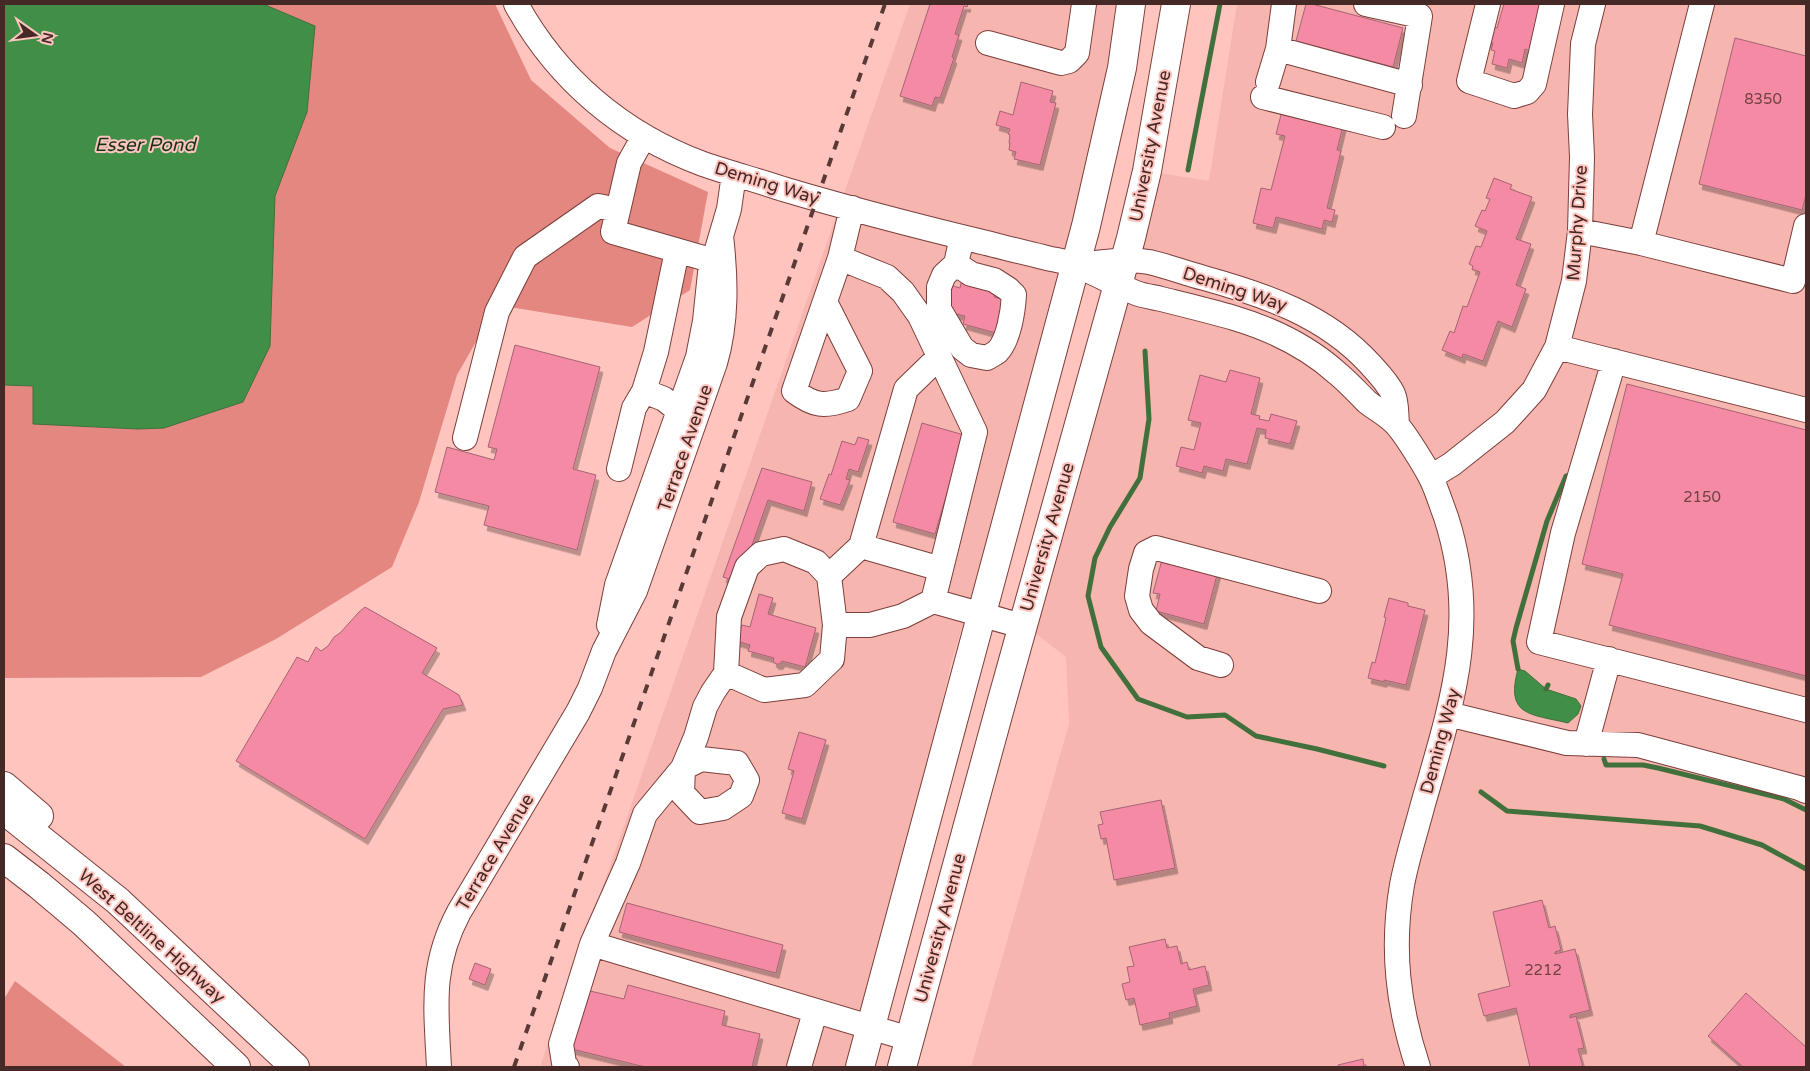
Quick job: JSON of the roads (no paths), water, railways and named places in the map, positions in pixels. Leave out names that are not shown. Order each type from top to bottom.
[{"type":"main road","points":[[860,1067],[980,614],[1086,226],[1122,68],[1131,4]]},
{"type":"main road","name":"University Avenue","points":[[902,1067],[1022,626],[1121,273],[1147,171],[1176,4]]},
{"type":"main road","points":[[4,786],[43,819],[74,866]]},
{"type":"main road","name":"West Beltline Highway","points":[[4,810],[118,901],[295,1067]]},
{"type":"main road","name":"West Beltline Highway","points":[[4,858],[71,912],[236,1067]]},
{"type":"main road","points":[[4,881],[114,953]]},
{"type":"street","name":"Deming Way","points":[[516,4],[539,42],[577,86],[603,110],[659,145],[701,163],[734,174],[852,208],[1075,265],[1121,273],[1148,262],[1253,292],[1289,306],[1321,322],[1362,355],[1394,395],[1397,424]]},
{"type":"street","points":[[988,43],[1061,63],[1069,61],[1077,53],[1084,4]]},
{"type":"street","points":[[1284,4],[1278,49],[1266,90],[1383,127]]},
{"type":"street","points":[[1366,4],[1420,16],[1404,116]]},
{"type":"street","points":[[1488,4],[1469,81],[1514,96],[1527,92],[1534,84],[1552,4]]},
{"type":"street","name":"Murphy Drive","points":[[1431,477],[1452,464],[1505,422],[1534,390],[1557,347],[1574,281],[1580,231],[1582,157],[1580,114],[1583,44],[1593,4]]},
{"type":"street","points":[[1641,243],[1702,4]]},
{"type":"street","points":[[1278,49],[1410,85]]},
{"type":"street","points":[[644,136],[629,163],[613,232],[714,261]]},
{"type":"street","name":"Terrace Avenue","points":[[439,1067],[435,1001],[439,963],[445,943],[459,912],[578,712],[590,688],[604,651],[635,591],[688,414],[702,342],[710,274],[729,209],[734,174]]},
{"type":"street","points":[[465,438],[497,312],[525,257],[598,206],[618,210]]},
{"type":"street","points":[[825,302],[840,258],[852,208]]},
{"type":"street","points":[[1580,231],[1641,243],[1792,281],[1806,226]]},
{"type":"street","name":"Terrace Avenue","points":[[688,414],[715,363],[723,324],[726,274],[721,236]]},
{"type":"street","points":[[956,264],[962,237]]},
{"type":"street","points":[[619,469],[634,408],[644,391],[656,352],[677,251]]},
{"type":"street","points":[[840,258],[887,277],[903,292],[920,316],[975,432],[933,601]]},
{"type":"street","name":"Deming Way","points":[[1121,273],[1138,294],[1234,319],[1283,338],[1314,355],[1336,372],[1372,406],[1397,424],[1431,477],[1452,538],[1459,568],[1462,600],[1460,653],[1448,714],[1410,849],[1402,882],[1399,911],[1397,945],[1400,996],[1403,1018],[1418,1067]]},
{"type":"street","points":[[1557,347],[1806,410]]},
{"type":"street","points":[[829,576],[861,546],[906,388],[939,357]]},
{"type":"street","points":[[1614,361],[1562,533],[1539,642],[1806,710]]},
{"type":"street","points":[[644,391],[688,414]]},
{"type":"street","points":[[861,546],[941,569]]},
{"type":"street","points":[[567,1067],[564,1063],[561,1044],[592,944],[628,863],[645,814],[683,768],[696,737],[705,707],[726,673],[729,617],[747,567],[760,554],[784,548],[816,562],[829,576],[836,625],[832,659],[805,685],[764,690],[726,673]]},
{"type":"street","points":[[1221,665],[1198,658],[1151,623],[1141,610],[1138,596],[1141,569],[1146,553],[1156,548],[1319,591]]},
{"type":"street","points":[[836,625],[870,625],[903,616],[933,601],[1022,626]]},
{"type":"street","points":[[1586,744],[1609,659]]},
{"type":"street","points":[[1448,714],[1567,743],[1638,745],[1800,788],[1806,792]]},
{"type":"street","points":[[592,944],[910,1039]]},
{"type":"street","points":[[799,1067],[815,1012]]},
{"type":"water","name":"Esser Pond","points":[[4,4],[263,4],[315,26],[307,112],[275,196],[270,346],[243,402],[164,428],[138,429],[33,424],[33,386],[4,385]]},
{"type":"water","points":[[1518,669],[1525,671],[1546,689],[1576,699],[1581,706],[1578,714],[1568,723],[1542,717],[1524,710],[1518,704],[1515,696]]},
{"type":"waterway","points":[[1188,170],[1220,4]]},
{"type":"waterway","points":[[1145,351],[1149,419],[1140,478],[1110,527],[1095,558],[1088,596],[1101,647],[1138,699],[1187,717],[1225,715],[1256,736],[1384,766]]},
{"type":"waterway","points":[[1518,669],[1513,641],[1516,628],[1547,521],[1566,476],[1569,475]]},
{"type":"waterway","points":[[1546,689],[1548,685]]},
{"type":"waterway","points":[[1604,759],[1606,765],[1643,765],[1658,768],[1784,799],[1806,810]]},
{"type":"waterway","points":[[1481,792],[1507,811],[1700,826],[1762,845],[1806,869]]},
{"type":"railway","points":[[514,1067],[885,4]]}]
